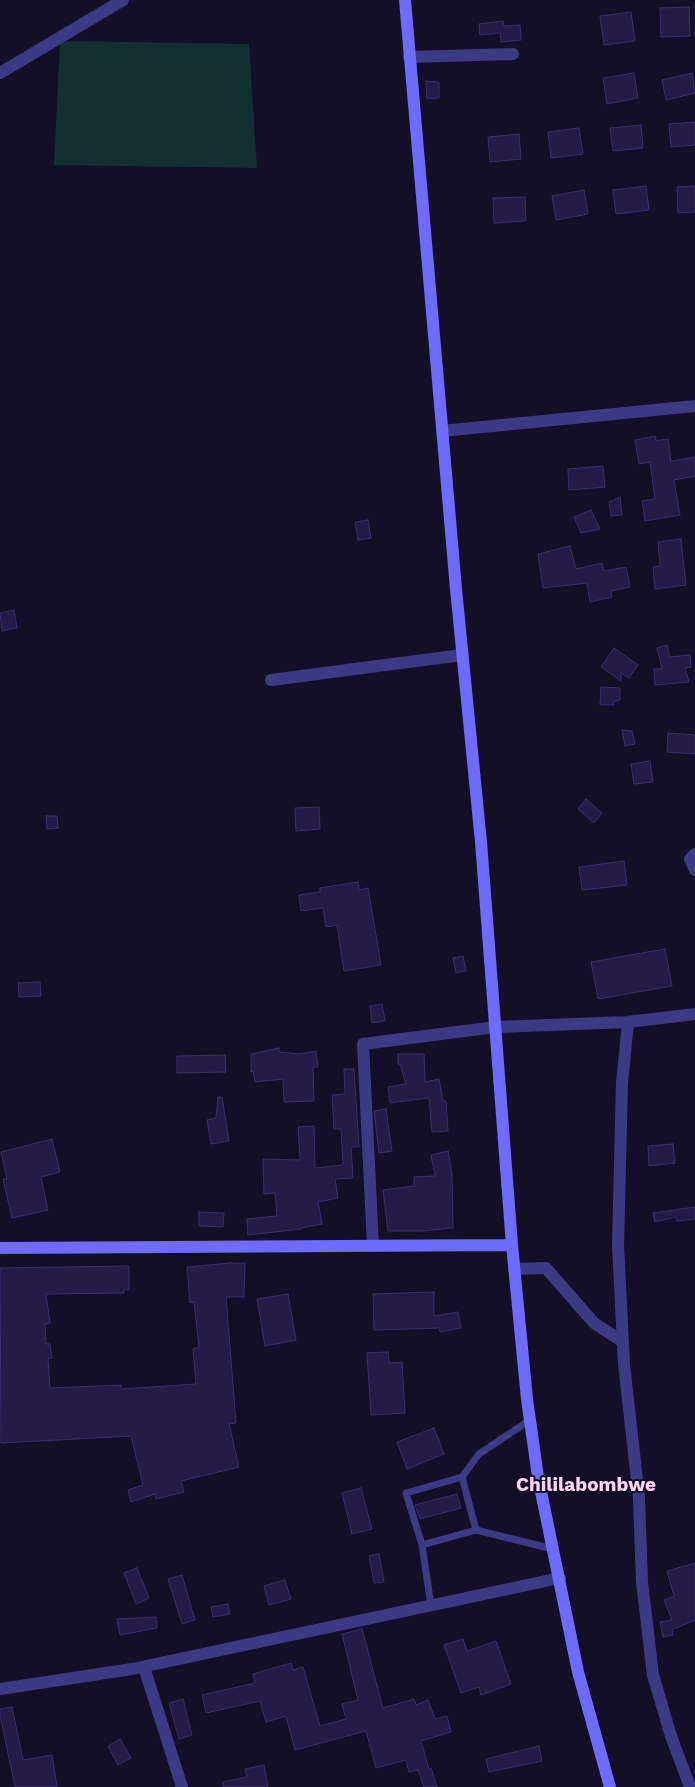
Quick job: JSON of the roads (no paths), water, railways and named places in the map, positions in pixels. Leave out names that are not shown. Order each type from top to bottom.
[{"type":"street","points":[[0,73],[123,0]]},
{"type":"street","points":[[404,0],[462,655],[481,842],[514,1269],[530,1420],[538,1477],[578,1672],[610,1787]]},
{"type":"street","points":[[409,57],[512,54]]},
{"type":"street","points":[[442,431],[695,406]]},
{"type":"street","points":[[271,680],[462,655]]},
{"type":"street","points":[[695,854],[690,860],[695,870]]},
{"type":"street","points":[[373,1246],[363,1044],[496,1027],[628,1022],[695,1014]]},
{"type":"street","points":[[628,1022],[622,1083],[619,1160],[618,1245],[622,1342],[638,1488],[642,1582],[653,1675],[671,1736],[690,1787]]},
{"type":"street","points":[[0,1248],[512,1245]]},
{"type":"street","points":[[514,1269],[546,1268],[594,1323],[622,1342]]},
{"type":"street","points":[[0,1689],[144,1667],[560,1578]]},
{"type":"street","points":[[144,1667],[182,1787]]},
{"type":"lane","points":[[431,1606],[422,1545],[406,1493],[462,1477],[479,1454],[530,1420]]},
{"type":"lane","points":[[462,1477],[476,1530]]},
{"type":"lane","points":[[422,1545],[476,1530],[554,1550]]},
{"type":"district","name":"Chililabombwe","points":[[586,1485]]}]
